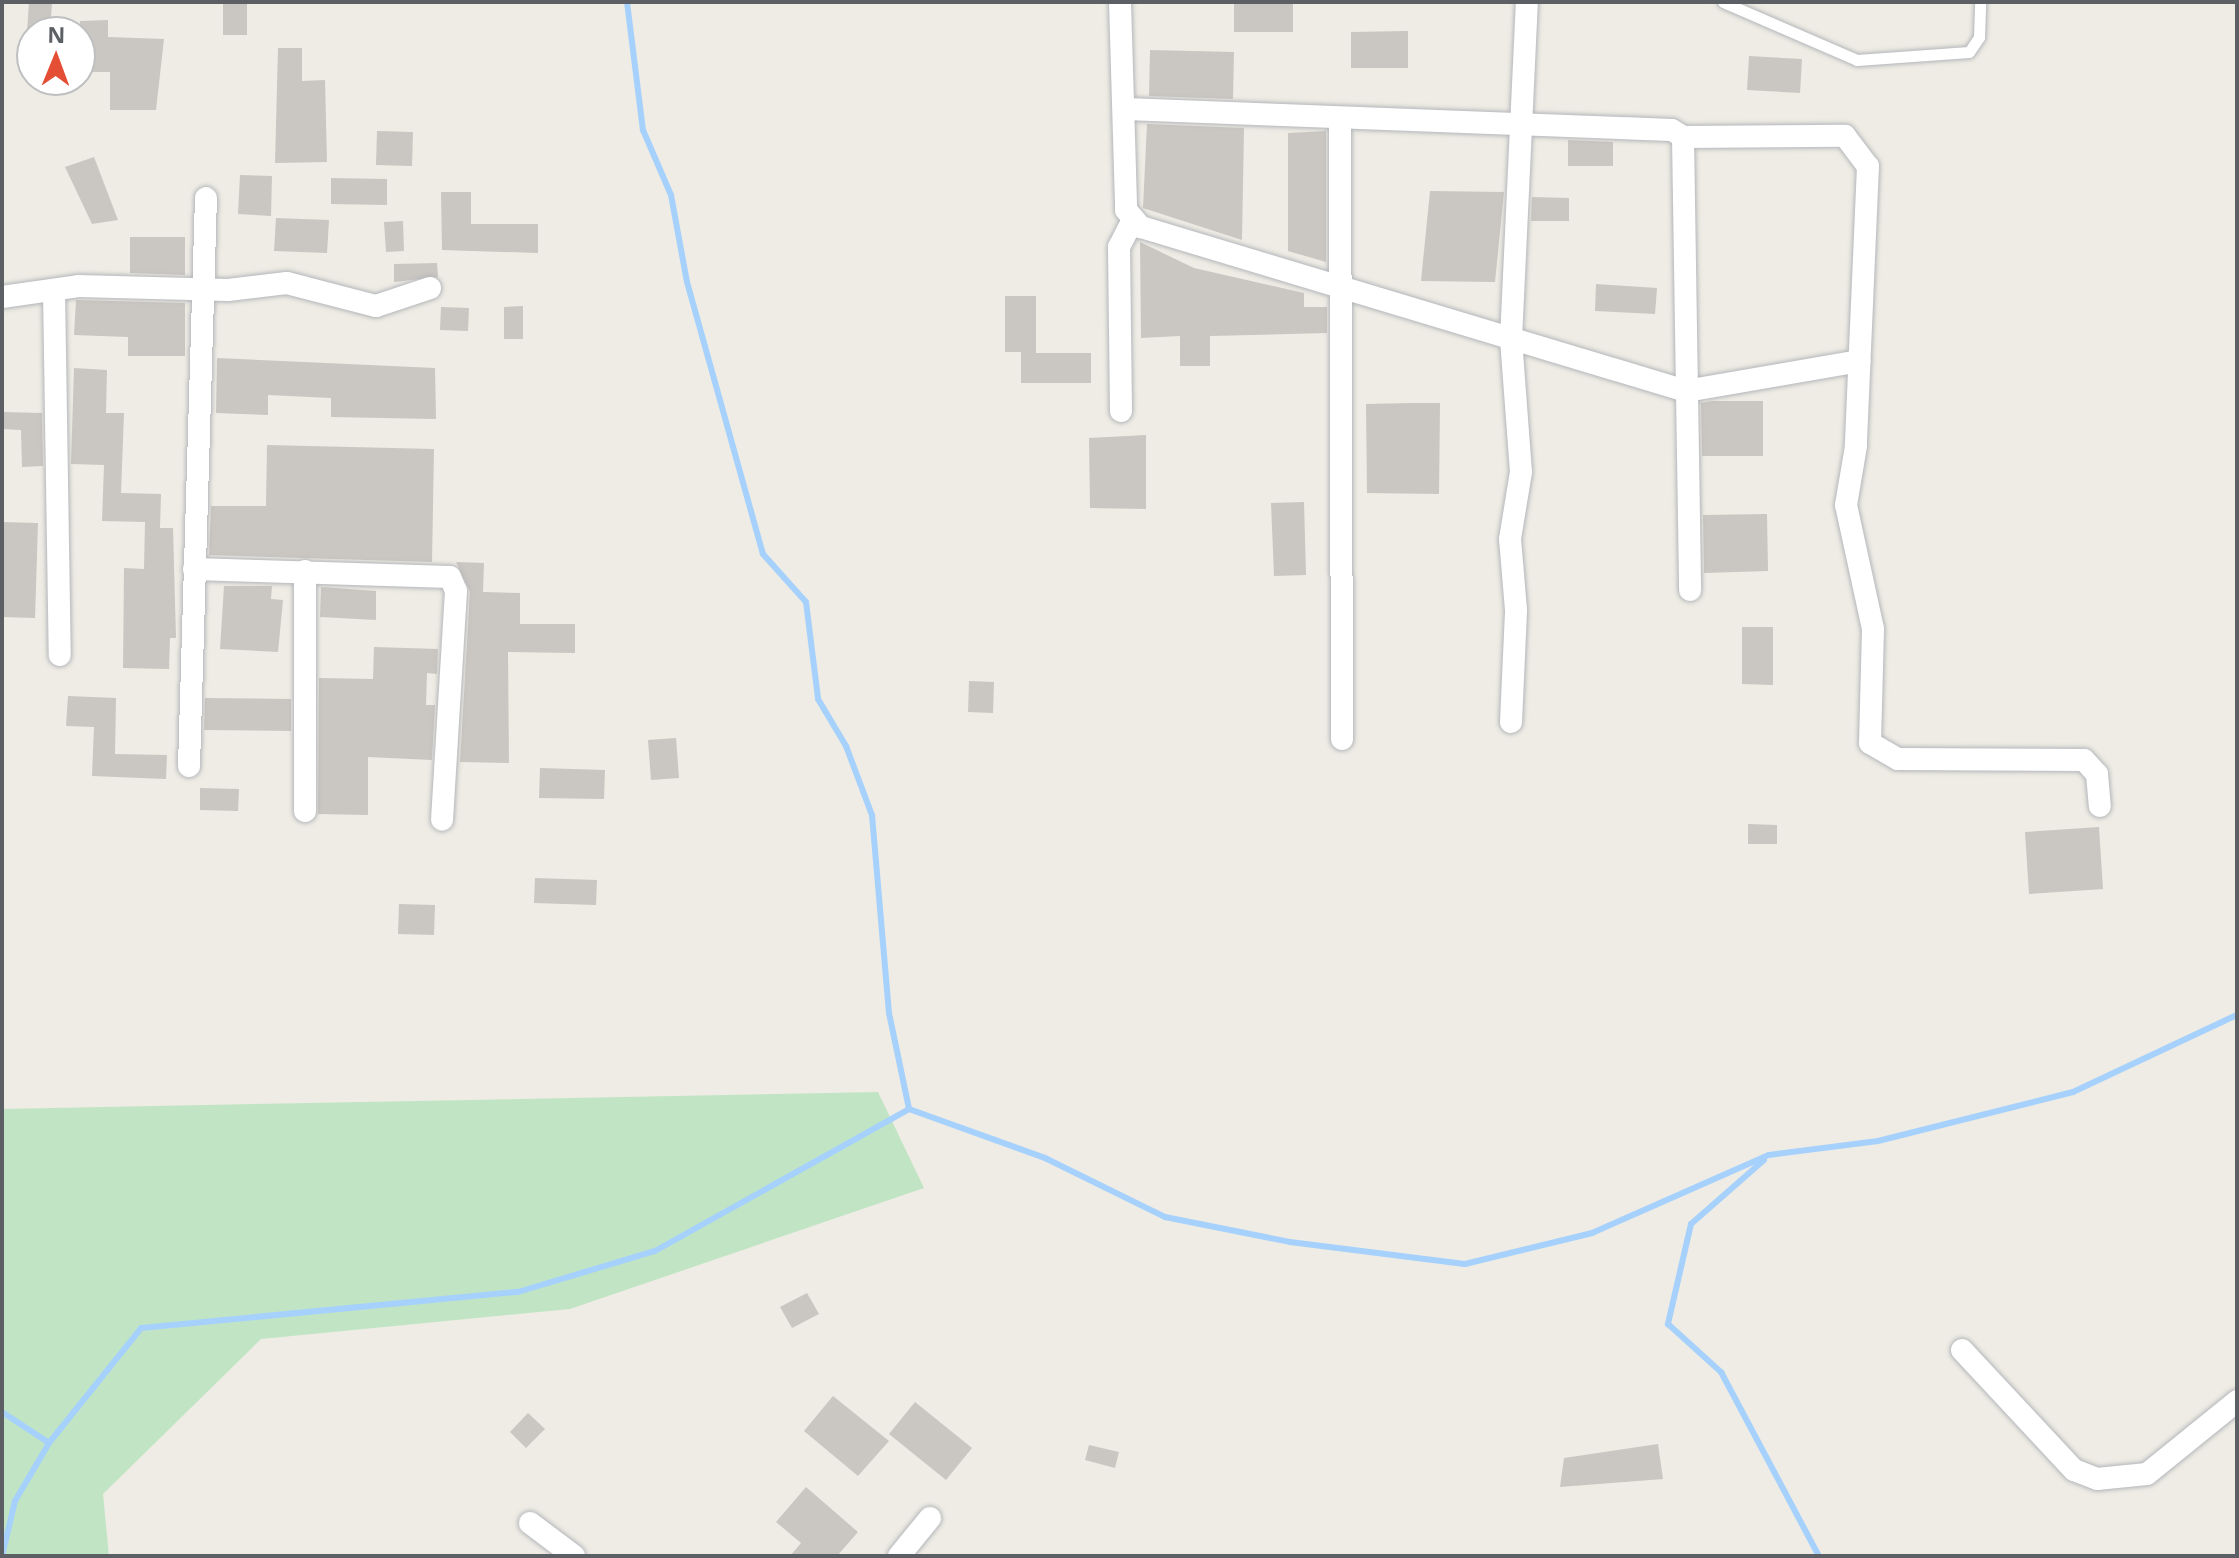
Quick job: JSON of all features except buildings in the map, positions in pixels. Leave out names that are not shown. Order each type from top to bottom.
[{"type":"street","points":[[1120,2],[1132,221],[1119,247],[1121,411]]},
{"type":"street","points":[[1511,722],[1516,610],[1510,539],[1521,472],[1511,339],[1527,2]]},
{"type":"street","points":[[1126,109],[1340,121],[1672,130],[1683,137],[1845,136],[1861,150],[1870,186],[1846,505],[1873,629],[1870,743],[1898,759],[2084,760],[2097,774],[2100,806]]},
{"type":"street","points":[[1340,121],[1342,739]]},
{"type":"street","points":[[1683,137],[1690,590]]},
{"type":"street","points":[[189,766],[201,284],[206,198]]},
{"type":"street","points":[[1132,221],[1340,288],[1686,391],[1859,361]]},
{"type":"street","points":[[2,297],[54,290],[201,284],[304,285],[376,306],[430,288]]},
{"type":"street","points":[[54,290],[60,655]]},
{"type":"street","points":[[194,569],[450,577],[456,591],[442,820]]},
{"type":"street","points":[[305,571],[305,811]]},
{"type":"street","points":[[1962,1350],[2074,1470],[2097,1479],[2147,1474],[2237,1401]]},
{"type":"street","points":[[899,1556],[930,1518]]},
{"type":"street","points":[[530,1523],[574,1556]]},
{"type":"lane","points":[[1723,2],[1857,60],[1969,52],[1979,37],[1980,2]]},
{"type":"green space","points":[[878,1092],[924,1188],[570,1309],[261,1339],[103,1494],[109,1556],[2,1556],[2,1109]]},
{"type":"waterway","points":[[627,2],[643,130],[671,195],[687,282],[763,554],[806,602],[818,699],[846,746],[872,815],[889,1013],[909,1109]]},
{"type":"waterway","points":[[2,1556],[15,1501],[49,1443],[141,1328],[518,1292],[655,1251],[909,1109],[1045,1158],[1165,1217],[1290,1242],[1465,1264],[1592,1233],[1769,1155],[1878,1141],[2073,1092],[2237,1015]]},
{"type":"waterway","points":[[1764,1160],[1691,1224],[1668,1324],[1721,1372],[1819,1556]]},
{"type":"waterway","points":[[2,1412],[49,1443]]}]
